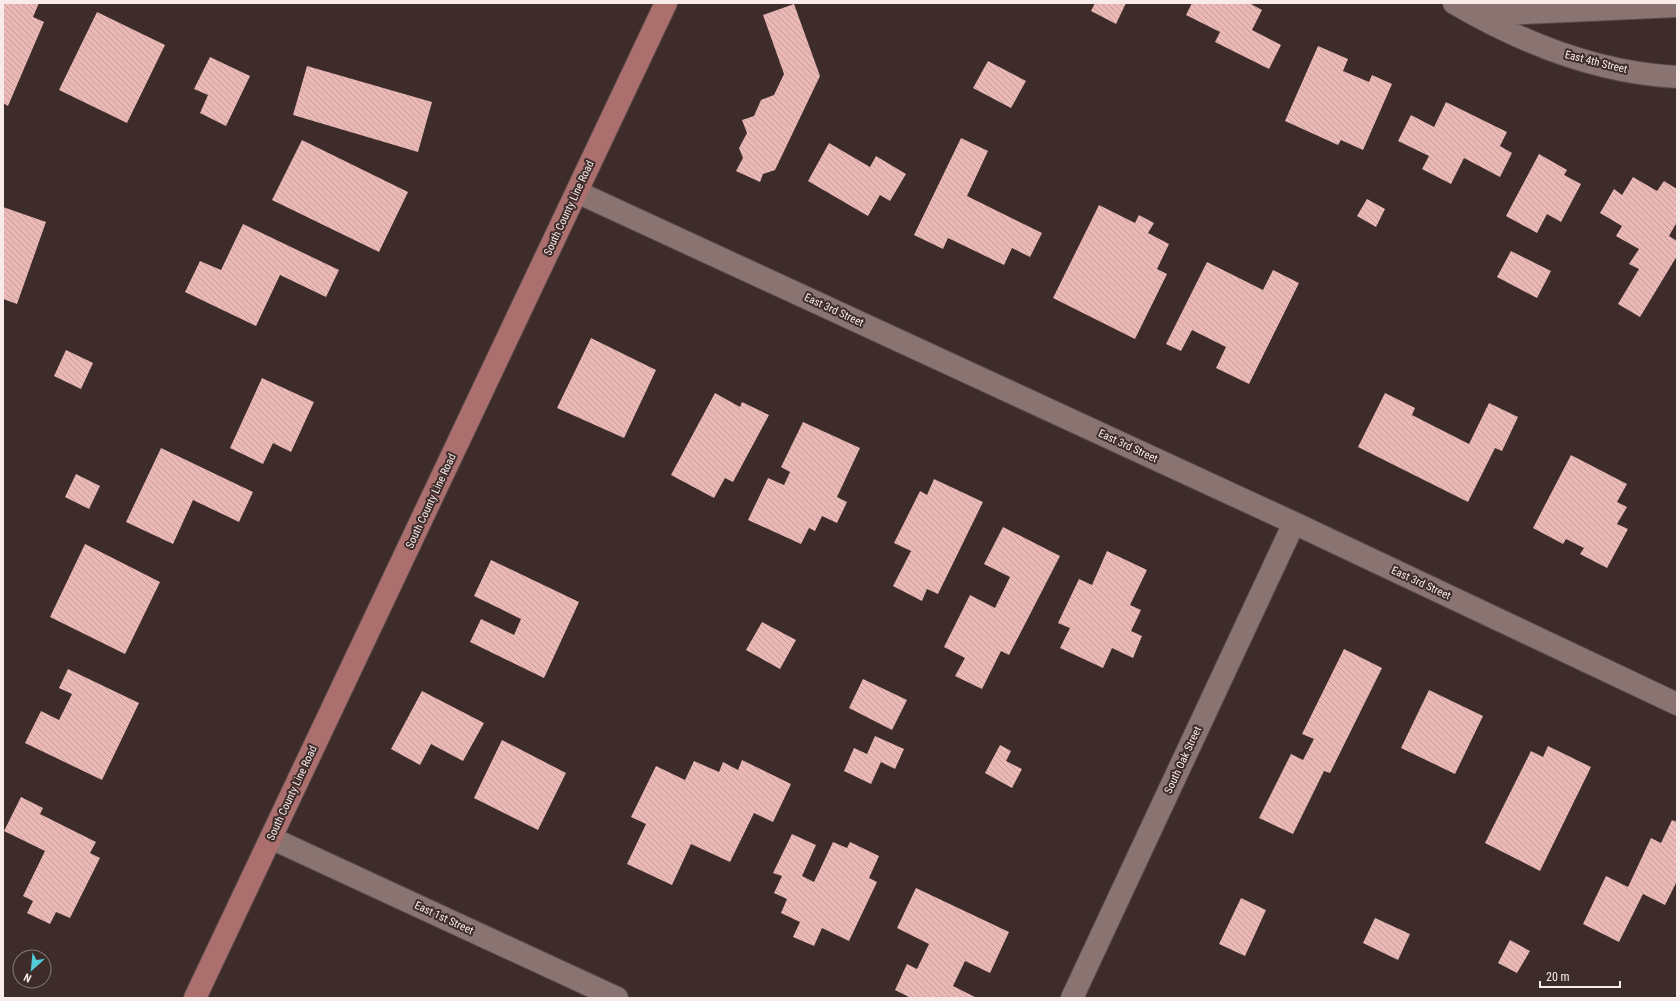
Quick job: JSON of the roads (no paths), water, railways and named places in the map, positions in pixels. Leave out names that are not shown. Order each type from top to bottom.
[{"type":"main road","name":"South County Line Road","points":[[195,998],[666,3]]},
{"type":"street","name":"East 4th Street","points":[[1454,3],[1475,15],[1571,58],[1620,70],[1677,77]]},
{"type":"street","points":[[1475,15],[1572,12],[1677,6]]},
{"type":"street","name":"East 3rd Street","points":[[577,192],[1294,523],[1677,704]]},
{"type":"street","name":"South Oak Street","points":[[1072,998],[1294,523]]},
{"type":"street","name":"East 1st Street","points":[[271,838],[617,998]]}]
